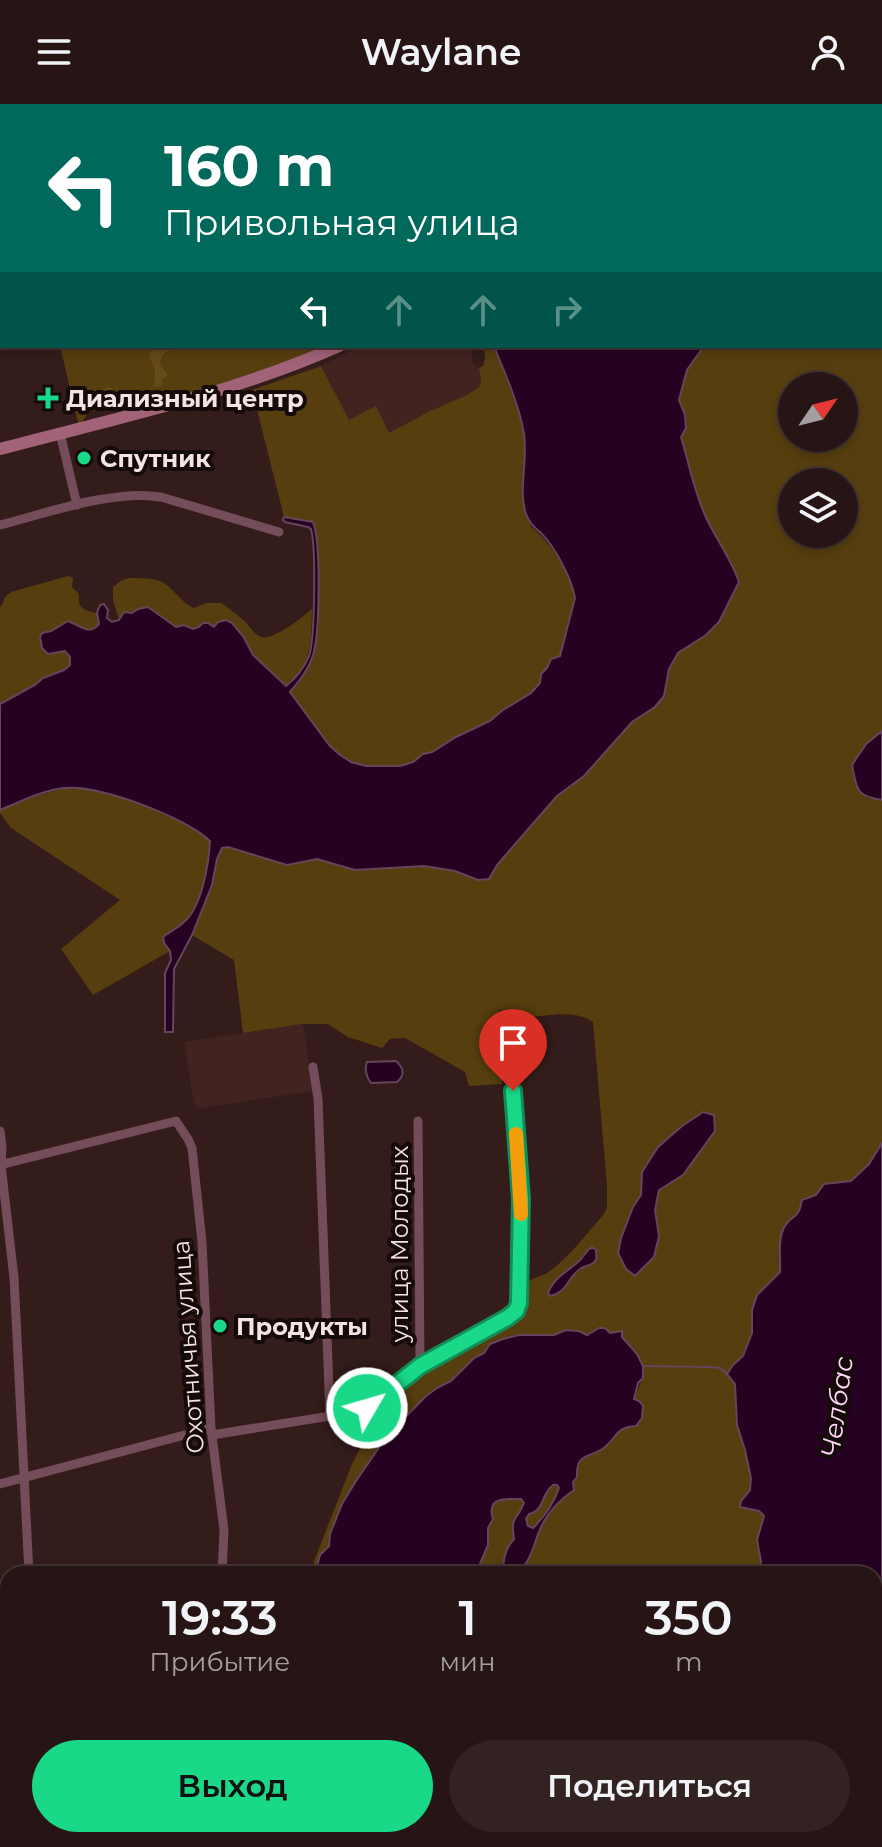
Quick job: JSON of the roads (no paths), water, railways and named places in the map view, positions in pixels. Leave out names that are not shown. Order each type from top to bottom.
[{"type":"main road","points":[[0,449],[240,385],[334,348]]},
{"type":"street","points":[[60,433],[77,505]]},
{"type":"street","points":[[0,525],[77,505],[149,495],[279,532]]},
{"type":"street","points":[[313,1067],[318,1099],[330,1416]]},
{"type":"street","points":[[0,1484],[211,1431],[355,1412],[367,1408],[420,1366],[512,1316],[519,1303],[521,1199],[513,1091]]},
{"type":"street","name":"Охотничья улица","points":[[1,1165],[176,1121],[188,1139],[202,1242],[211,1431],[224,1530],[222,1566]]},
{"type":"street","name":"улица Молодых","points":[[418,1121],[420,1366]]},
{"type":"street","points":[[0,1131],[14,1278],[29,1566]]},
{"type":"water","points":[[495,348],[703,348],[687,370],[679,400],[686,428],[681,437],[701,506],[739,582],[719,622],[706,635],[678,653],[669,669],[664,696],[655,707],[632,722],[584,776],[557,796],[497,865],[489,879],[478,880],[455,871],[424,866],[355,870],[317,859],[287,865],[228,847],[222,848],[212,885],[174,969],[173,1032],[165,1032],[165,973],[171,960],[163,937],[184,922],[196,906],[206,872],[210,841],[182,822],[141,804],[80,788],[48,791],[0,810],[0,704],[70,665],[70,657],[65,651],[48,654],[42,648],[42,633],[68,621],[85,629],[96,628],[99,624],[97,613],[100,605],[104,604],[108,610],[107,618],[112,622],[119,620],[124,612],[132,613],[148,607],[176,627],[184,625],[193,629],[208,623],[214,627],[226,620],[243,636],[253,655],[286,686],[309,656],[313,631],[314,572],[311,529],[285,522],[284,517],[313,522],[318,567],[317,628],[313,655],[290,692],[330,746],[351,762],[366,766],[400,766],[490,721],[531,693],[540,683],[541,674],[551,659],[560,656],[575,598],[557,555],[526,514],[523,496],[524,434],[515,400]]},
{"type":"water","points":[[882,731],[882,800],[859,790],[852,765],[866,744]]},
{"type":"water","points":[[396,1061],[402,1072],[397,1082],[371,1083],[366,1073],[367,1062]]},
{"type":"water","points":[[703,1112],[714,1115],[715,1131],[683,1175],[659,1190],[655,1210],[659,1236],[654,1257],[635,1276],[626,1269],[618,1253],[633,1207],[641,1195],[642,1172],[658,1147]]},
{"type":"water","name":"Челбас","points":[[882,1143],[882,1566],[760,1566],[757,1540],[764,1516],[759,1511],[740,1507],[750,1490],[751,1478],[737,1425],[735,1384],[727,1374],[743,1356],[752,1333],[752,1310],[757,1295],[780,1272],[783,1231],[797,1214],[802,1200],[816,1195],[824,1184],[851,1181],[869,1164]]},
{"type":"water","points":[[592,1247],[596,1250],[595,1262],[580,1269],[564,1288],[550,1296],[548,1293],[553,1284]]},
{"type":"water","points":[[599,1328],[605,1328],[610,1333],[622,1331],[622,1337],[643,1366],[643,1378],[638,1383],[634,1399],[643,1406],[642,1418],[636,1426],[620,1431],[605,1447],[581,1459],[573,1482],[574,1490],[549,1513],[523,1566],[503,1566],[506,1551],[514,1539],[514,1522],[524,1503],[521,1499],[509,1499],[499,1500],[492,1506],[493,1519],[488,1528],[488,1545],[480,1564],[483,1566],[317,1566],[320,1555],[329,1546],[330,1534],[342,1504],[356,1481],[387,1436],[426,1396],[451,1381],[490,1344],[519,1335],[579,1331],[587,1335]],"holes":[[[553,1485],[559,1488],[545,1514],[533,1528],[528,1526],[526,1519],[538,1509],[549,1489]]]},
{"type":"waterway","points":[[643,1366],[711,1367],[720,1368],[727,1374]]},
{"type":"place","name":"Диализный центр","points":[[48,398]]},
{"type":"place","name":"Спутник","points":[[84,458]]},
{"type":"place","name":"Продукты","points":[[220,1326]]}]
